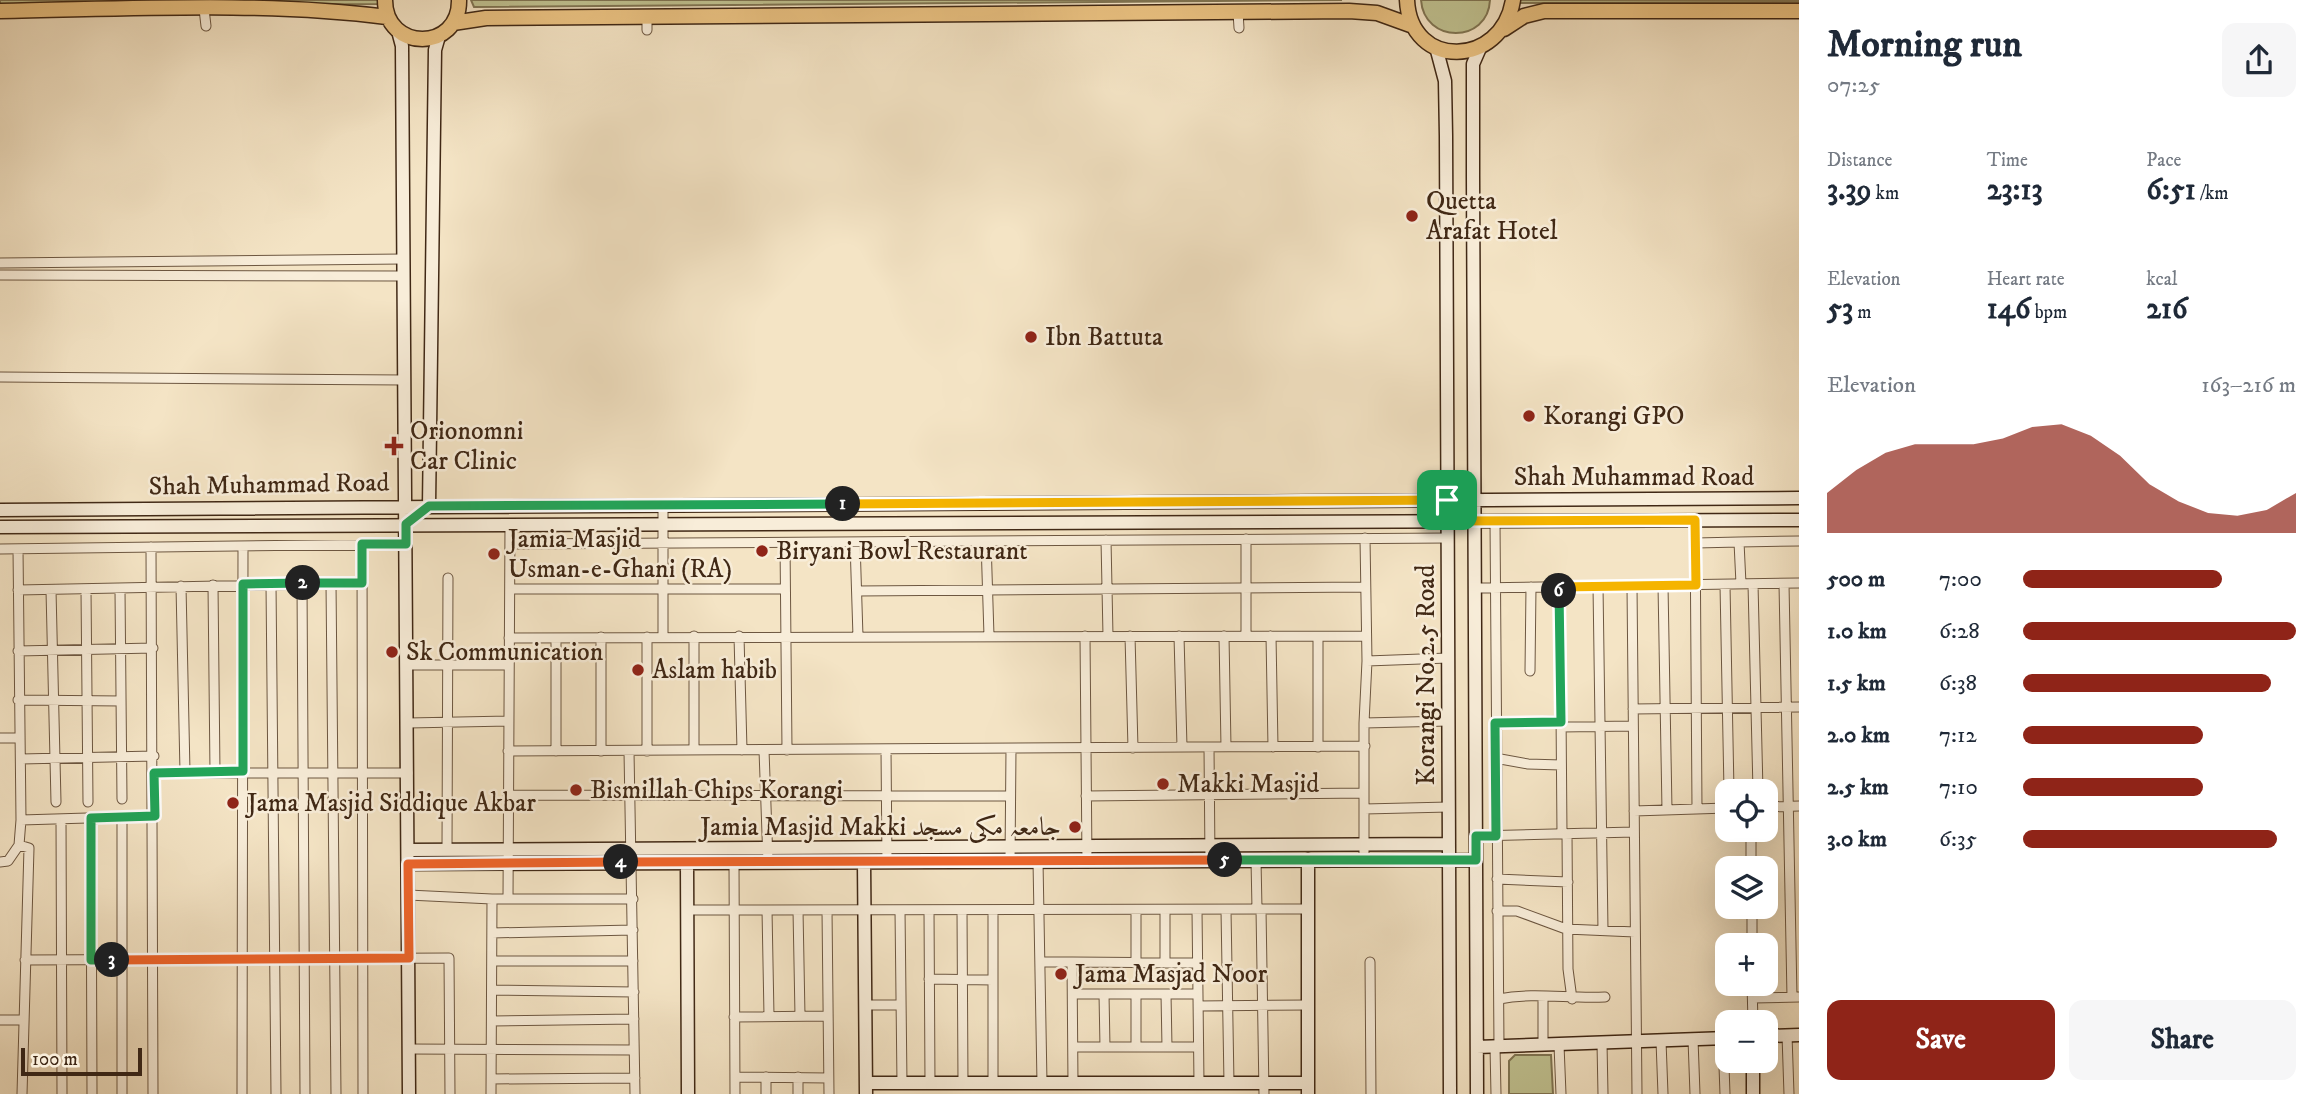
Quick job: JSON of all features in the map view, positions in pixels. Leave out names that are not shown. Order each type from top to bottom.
[{"type":"main road","points":[[385,0],[387,17],[398,31],[418,39],[439,36],[453,23],[459,0]]},
{"type":"main road","points":[[1407,0],[1413,26]]},
{"type":"main road","points":[[1503,29],[1513,0]]},
{"type":"main road","points":[[0,11],[204,9],[359,13],[387,17]]},
{"type":"main road","points":[[453,23],[486,18],[647,23],[1238,12],[1377,13],[1413,26],[1436,47],[1465,52],[1480,48],[1524,16],[1544,11],[1799,11]]},
{"type":"street","points":[[204,9],[206,26]]},
{"type":"street","points":[[1238,12],[1239,28]]},
{"type":"street","points":[[398,31],[402,46],[409,1094]]},
{"type":"street","points":[[406,524],[429,506],[435,75],[439,36]]},
{"type":"street","name":"Korangi No.2.5 Road","points":[[1436,47],[1445,81],[1450,1094]]},
{"type":"street","name":"Korangi No.2.5 Road","points":[[1477,1094],[1473,77],[1480,48]]},
{"type":"street","points":[[308,259],[309,276]]},
{"type":"street","points":[[0,263],[403,259]]},
{"type":"street","points":[[125,261],[125,275]]},
{"type":"street","points":[[0,275],[403,276]]},
{"type":"street","points":[[0,376],[404,380]]},
{"type":"street","name":"Shah Muhammad Road","points":[[0,510],[406,505],[1799,498]]},
{"type":"street","points":[[973,503],[974,523]]},
{"type":"street","points":[[663,505],[663,637]]},
{"type":"street","points":[[1695,520],[1697,809]]},
{"type":"street","name":"Shah Muhammad Road","points":[[0,527],[1799,520]]},
{"type":"street","points":[[1495,521],[1499,999],[1496,1094]]},
{"type":"street","points":[[508,899],[510,524]]},
{"type":"street","points":[[1364,860],[1367,661],[1365,538]]},
{"type":"street","points":[[510,544],[1448,538]]},
{"type":"street","points":[[1246,539],[1246,636]]},
{"type":"street","points":[[1106,540],[1108,636]]},
{"type":"street","points":[[986,541],[989,636]]},
{"type":"street","points":[[1696,543],[1799,541]]},
{"type":"street","points":[[785,542],[787,750]]},
{"type":"street","points":[[855,542],[858,637]]},
{"type":"street","points":[[1738,542],[1741,584]]},
{"type":"street","points":[[362,544],[363,1094]]},
{"type":"street","points":[[0,549],[406,544]]},
{"type":"street","points":[[242,1094],[243,546]]},
{"type":"street","points":[[151,547],[155,816],[153,1094]]},
{"type":"street","points":[[0,862],[8,861],[19,845],[21,820],[18,549]]},
{"type":"street","points":[[447,850],[448,578]]},
{"type":"street","points":[[302,583],[305,1094]]},
{"type":"street","points":[[331,583],[336,1094]]},
{"type":"street","points":[[18,590],[362,583]]},
{"type":"street","points":[[1475,588],[1799,583]]},
{"type":"street","points":[[271,584],[276,1094]]},
{"type":"street","points":[[1753,584],[1758,779]]},
{"type":"street","points":[[1753,1010],[1753,998],[1795,997],[1795,913],[1788,807],[1784,584]]},
{"type":"street","points":[[213,585],[215,772]]},
{"type":"street","points":[[1725,585],[1729,779]]},
{"type":"street","points":[[181,586],[185,772]]},
{"type":"street","points":[[1598,586],[1603,930]]},
{"type":"street","points":[[1632,586],[1637,1094]]},
{"type":"street","points":[[1662,586],[1667,810]]},
{"type":"street","points":[[857,591],[1365,587]]},
{"type":"street","points":[[1530,671],[1531,587]]},
{"type":"street","points":[[1559,587],[1561,765],[1570,929],[1568,969],[1572,999]]},
{"type":"street","points":[[510,589],[785,589]]},
{"type":"street","points":[[51,590],[56,802]]},
{"type":"street","points":[[86,590],[88,802]]},
{"type":"street","points":[[120,590],[122,799]]},
{"type":"street","points":[[694,636],[694,750]]},
{"type":"street","points":[[739,636],[742,750]]},
{"type":"street","points":[[1085,636],[1087,861]]},
{"type":"street","points":[[1130,636],[1133,748]]},
{"type":"street","points":[[1179,636],[1182,747]]},
{"type":"street","points":[[1224,636],[1226,747]]},
{"type":"street","points":[[1271,636],[1273,747]]},
{"type":"street","points":[[1318,636],[1318,747]]},
{"type":"street","points":[[509,638],[1366,636]]},
{"type":"street","points":[[601,637],[601,751]]},
{"type":"street","points":[[647,751],[648,637]]},
{"type":"street","points":[[556,638],[556,751]]},
{"type":"street","points":[[18,650],[153,648]]},
{"type":"street","points":[[1367,661],[1448,658]]},
{"type":"street","points":[[407,665],[509,666]]},
{"type":"street","points":[[18,700],[121,701]]},
{"type":"street","points":[[1633,709],[1799,707]]},
{"type":"street","points":[[1364,723],[1449,721]]},
{"type":"street","points":[[408,723],[509,722]]},
{"type":"street","points":[[1495,723],[1633,726]]},
{"type":"street","points":[[0,738],[20,738]]},
{"type":"street","points":[[508,751],[1365,746]]},
{"type":"street","points":[[1209,747],[1210,860]]},
{"type":"street","points":[[1010,861],[1011,748]]},
{"type":"street","points":[[886,749],[887,861]]},
{"type":"street","points":[[764,750],[768,862]]},
{"type":"street","points":[[629,751],[635,1094]]},
{"type":"street","points":[[21,759],[154,756]]},
{"type":"street","points":[[1495,758],[1528,764],[1561,765]]},
{"type":"street","points":[[154,773],[408,773]]},
{"type":"street","points":[[1086,796],[1364,793]]},
{"type":"street","points":[[508,795],[1010,796]]},
{"type":"street","points":[[1778,807],[1799,806]]},
{"type":"street","points":[[1364,809],[1449,807]]},
{"type":"street","points":[[1634,811],[1715,808]]},
{"type":"street","points":[[21,820],[155,816]]},
{"type":"street","points":[[122,817],[122,1094]]},
{"type":"street","points":[[91,818],[92,1094]]},
{"type":"street","points":[[61,819],[62,1094]]},
{"type":"street","points":[[1476,836],[1634,832]]},
{"type":"street","points":[[408,857],[447,850],[508,857],[631,848],[767,846],[1449,844]]},
{"type":"street","points":[[19,845],[29,848],[22,1094]]},
{"type":"street","points":[[408,857],[508,857],[687,863],[1476,860]]},
{"type":"street","points":[[1256,860],[1264,1088]]},
{"type":"street","points":[[864,862],[866,1088],[902,1083],[1073,1083],[1132,1088],[1229,1083],[1264,1088],[1308,1088],[1308,860]]},
{"type":"street","points":[[1038,861],[1042,1083]]},
{"type":"street","points":[[734,862],[735,1094]]},
{"type":"street","points":[[687,863],[688,1094]]},
{"type":"street","points":[[1497,879],[1568,882]]},
{"type":"street","points":[[408,895],[492,899],[633,899]]},
{"type":"street","points":[[491,1094],[492,899]]},
{"type":"street","points":[[688,910],[1308,909]]},
{"type":"street","points":[[767,910],[769,1016]]},
{"type":"street","points":[[798,910],[800,1016]]},
{"type":"street","points":[[827,910],[829,1094]]},
{"type":"street","points":[[900,910],[902,1083]]},
{"type":"street","points":[[929,910],[930,1083]]},
{"type":"street","points":[[962,910],[963,1083]]},
{"type":"street","points":[[1136,910],[1136,963]]},
{"type":"street","points":[[1165,910],[1166,963]]},
{"type":"street","points":[[1197,910],[1199,1083]]},
{"type":"street","points":[[1226,910],[1229,1083]]},
{"type":"street","points":[[993,911],[993,1083]]},
{"type":"street","points":[[1497,911],[1517,911],[1570,929],[1635,932]]},
{"type":"street","points":[[492,933],[633,930]]},
{"type":"street","points":[[25,960],[449,958],[450,1094]]},
{"type":"street","points":[[493,961],[633,961]]},
{"type":"street","points":[[1041,962],[1198,963]]},
{"type":"street","points":[[1072,962],[1073,1083]]},
{"type":"street","points":[[1370,962],[1371,1094]]},
{"type":"street","points":[[929,979],[993,980]]},
{"type":"street","points":[[493,990],[634,992]]},
{"type":"street","points":[[1073,994],[1198,994]]},
{"type":"street","points":[[1104,994],[1105,1047]]},
{"type":"street","points":[[1136,994],[1136,1047]]},
{"type":"street","points":[[1166,994],[1167,1047]]},
{"type":"street","points":[[1499,999],[1521,995],[1572,999],[1605,997]]},
{"type":"street","points":[[1542,1045],[1543,996]]},
{"type":"street","points":[[866,1004],[901,1005]]},
{"type":"street","points":[[1198,1006],[1307,1005]]},
{"type":"street","points":[[734,1017],[828,1016]]},
{"type":"street","points":[[492,1021],[634,1019]]},
{"type":"street","points":[[0,1020],[24,1020]]},
{"type":"street","points":[[1789,1094],[1793,1035]]},
{"type":"street","points":[[1477,1047],[1715,1038]]},
{"type":"street","points":[[1693,1039],[1695,1094]]},
{"type":"street","points":[[1661,1041],[1663,1094]]},
{"type":"street","points":[[1602,1043],[1603,1094]]},
{"type":"street","points":[[1559,1045],[1561,1094]]},
{"type":"street","points":[[1073,1047],[1198,1047]]},
{"type":"street","points":[[409,1049],[634,1050]]},
{"type":"street","points":[[1725,1073],[1725,1094]]},
{"type":"street","points":[[1753,1073],[1754,1094]]},
{"type":"street","points":[[735,1077],[828,1078]]},
{"type":"street","points":[[766,1077],[766,1094]]},
{"type":"street","points":[[799,1077],[799,1094]]},
{"type":"street","points":[[491,1079],[635,1079]]},
{"type":"green space","points":[[0,0],[381,1],[378,4],[0,7]]},
{"type":"green space","points":[[471,0],[1342,0],[474,7]]},
{"type":"green space","points":[[1421,0],[1490,0],[1487,14],[1479,25],[1456,33],[1433,25],[1425,14]]},
{"type":"green space","points":[[1518,0],[1799,0],[1799,2],[1519,3]]},
{"type":"green space","points":[[1515,1055],[1551,1055],[1553,1094],[1509,1094],[1509,1061]]},
{"type":"place","name":"Quetta Arafat Hotel","points":[[1412,216]]},
{"type":"place","name":"Ibn Battuta","points":[[1031,337]]},
{"type":"place","name":"Korangi GPO","points":[[1529,416]]},
{"type":"place","name":"Orionomni Car Clinic","points":[[394,446]]},
{"type":"place","name":"Biryani Bowl Restaurant","points":[[762,551]]},
{"type":"place","name":"Jamia Masjid Usman-e-Ghani (RA)","points":[[494,554]]},
{"type":"place","name":"Sk Communication","points":[[392,652]]},
{"type":"place","name":"Aslam habib","points":[[638,670]]},
{"type":"place","name":"Makki Masjid","points":[[1163,784]]},
{"type":"place","name":"Bismillah Chips Korangi","points":[[576,790]]},
{"type":"place","name":"Jama Masjid Siddique Akbar","points":[[233,803]]},
{"type":"place","name":"Jamia Masjid Makki جامعہ مکی مسجد","points":[[1075,827]]},
{"type":"place","name":"Jama Masjad Noor","points":[[1061,974]]},
{"type":"route","points":[[1447,500],[1448,521],[1695,520],[1696,585],[1559,587],[1561,722],[1495,723],[1496,836],[1476,836],[1476,860],[408,864],[409,958],[91,960],[91,818],[155,816],[154,773],[243,771],[243,584],[362,583],[362,544],[406,544],[406,524],[429,506],[1447,500]]}]
